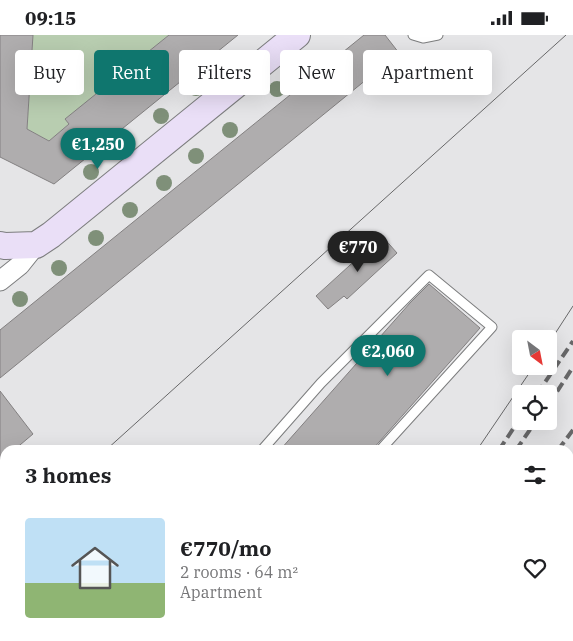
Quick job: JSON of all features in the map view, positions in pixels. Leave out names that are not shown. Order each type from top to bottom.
[{"type":"street","points":[[0,281],[20,265],[36,245],[52,235],[297,35]]},
{"type":"street","points":[[0,245],[36,245]]},
{"type":"lane","points":[[413,35],[423,39],[438,35]]},
{"type":"lane","points":[[266,445],[321,383],[429,275],[492,327],[385,445]]},
{"type":"green space","points":[[33,35],[169,35],[151,50],[94,50],[95,95],[66,119],[69,124],[49,141],[27,129],[29,95],[84,95],[84,50],[32,50]]},
{"type":"building","points":[[0,35],[33,35],[32,50],[15,50],[15,95],[29,95],[27,129],[49,141],[69,124],[65,119],[95,95],[164,95],[54,184],[0,157]]},
{"type":"building","points":[[169,35],[238,35],[219,50],[179,50],[179,83],[169,91],[169,50],[150,50]]},
{"type":"building","points":[[364,35],[385,35],[397,50],[363,50],[363,82],[353,90],[353,50],[345,50]]},
{"type":"building","points":[[290,95],[347,95],[0,378],[0,330]]},
{"type":"building","points":[[382,236],[397,253],[347,299],[344,296],[328,309],[316,296]]},
{"type":"building","points":[[429,284],[480,328],[376,445],[284,445]]},
{"type":"building","points":[[0,391],[33,434],[20,445],[0,445]]},
{"type":"tram line","points":[[112,445],[566,35]]},
{"type":"tram line","points":[[557,330],[573,306]]},
{"type":"tram line","points":[[480,445],[528,375]]},
{"type":"railway","points":[[543,385],[573,341]]},
{"type":"railway","points":[[557,392],[573,367]]},
{"type":"railway","points":[[502,445],[512,430]]},
{"type":"railway","points":[[519,445],[530,430]]},
{"type":"railway","points":[[562,445],[573,430]]}]
